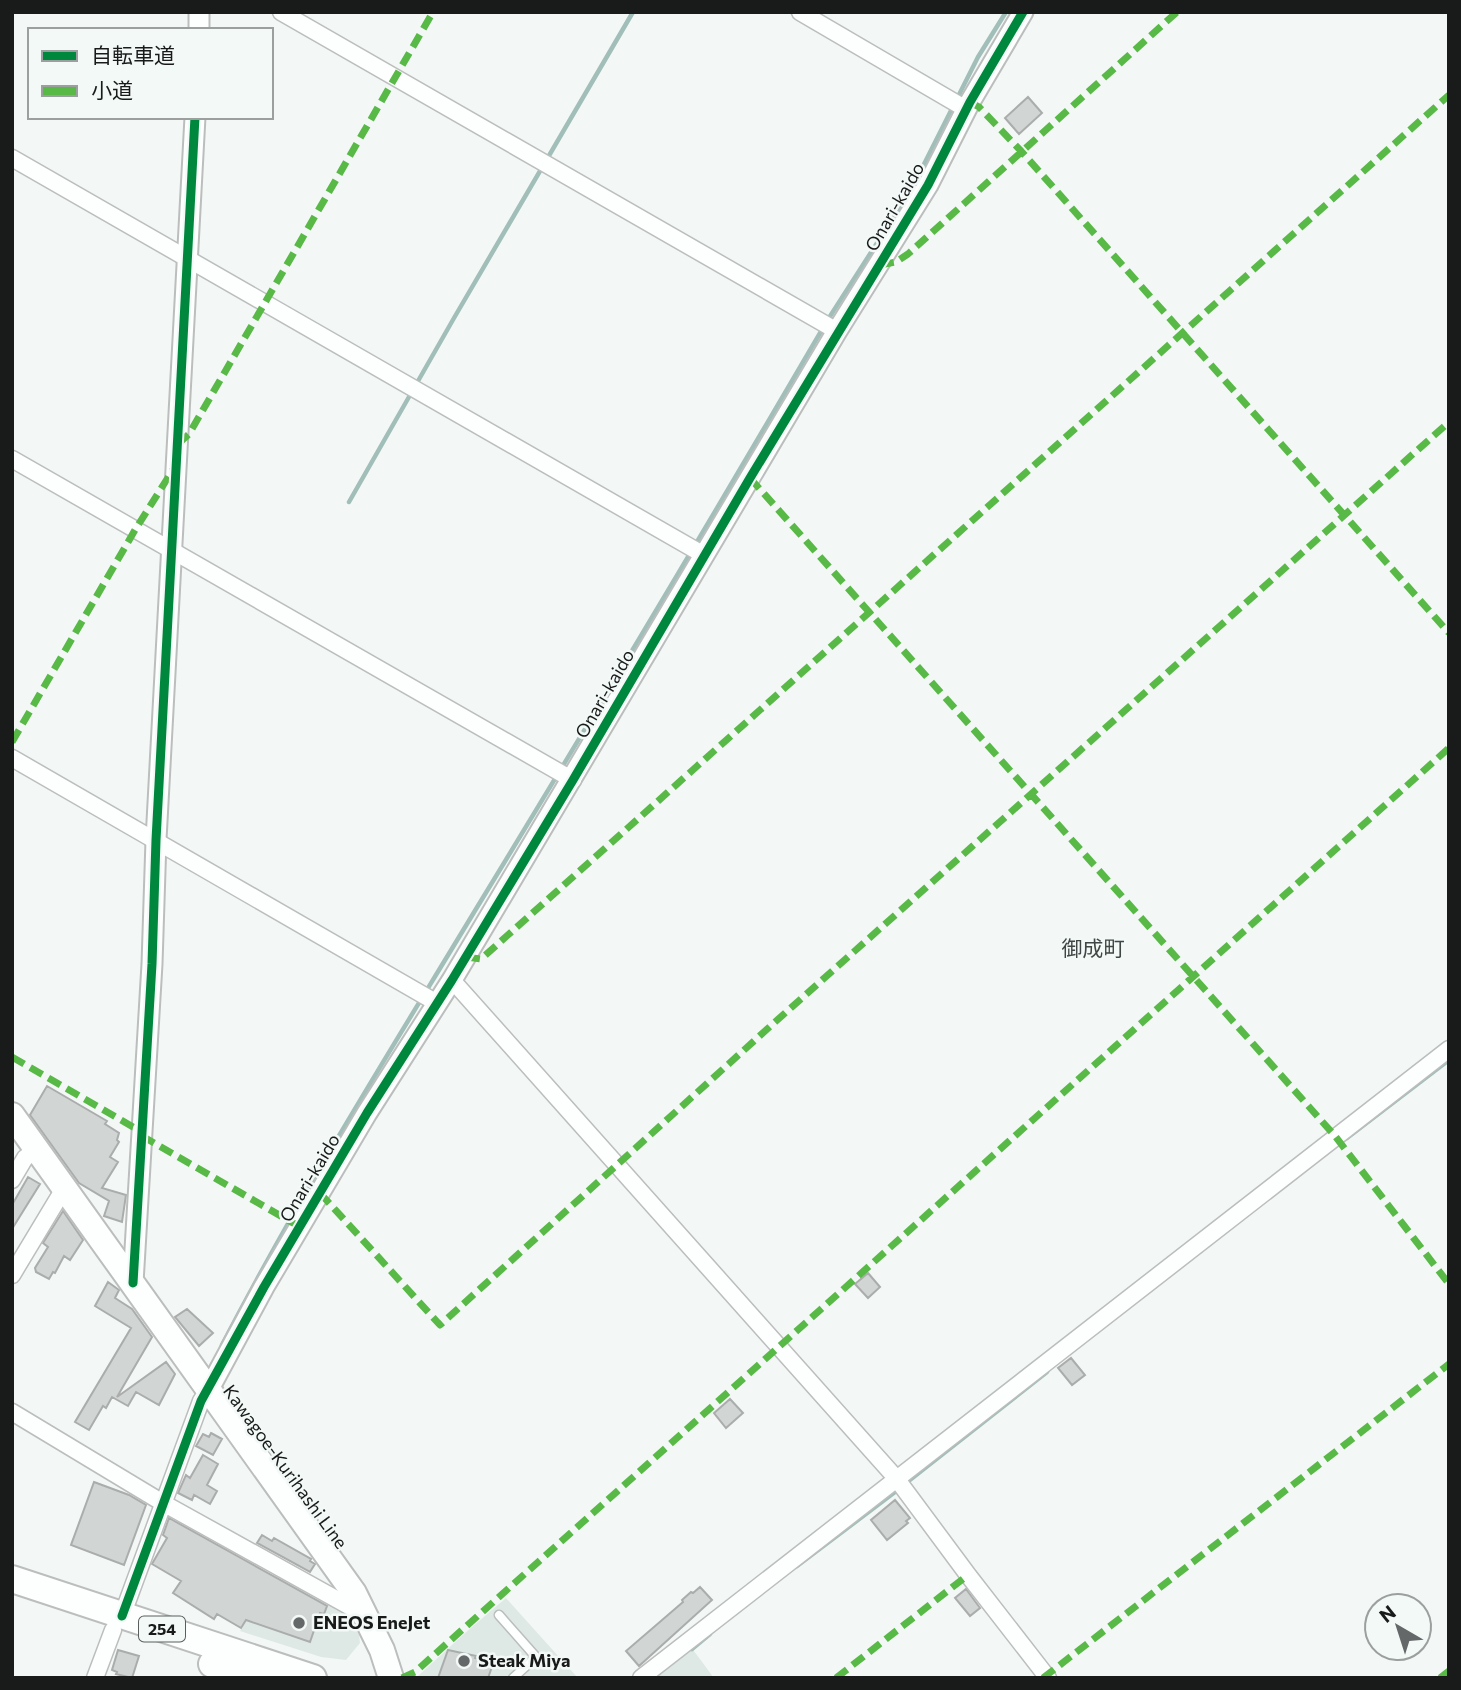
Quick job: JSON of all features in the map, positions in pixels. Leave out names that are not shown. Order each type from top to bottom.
[{"type":"highway","name":"254","points":[[12,1579],[253,1678]]},
{"type":"highway","name":"254","points":[[12,1597],[117,1623],[313,1678]]},
{"type":"main road","name":"Kawagoe-Kurihashi Line","points":[[12,1115],[338,1569],[367,1616],[391,1678]]},
{"type":"street","points":[[281,12],[837,331]]},
{"type":"street","points":[[800,12],[966,109]]},
{"type":"street","name":"Onari-kaido","points":[[209,1389],[368,1112],[452,980],[573,780],[837,331],[928,185],[966,109],[1023,12]]},
{"type":"street","points":[[133,1283],[195,119]]},
{"type":"street","points":[[12,158],[704,555]]},
{"type":"street","points":[[12,459],[573,780]]},
{"type":"street","points":[[12,758],[437,1003]]},
{"type":"street","points":[[452,980],[896,1478],[1048,1678]]},
{"type":"street","points":[[640,1678],[1449,1049]]},
{"type":"street","points":[[12,1180],[25,1158],[37,1149]]},
{"type":"street","points":[[12,1275],[65,1187]]},
{"type":"street","points":[[95,1678],[201,1401],[209,1389]]},
{"type":"street","points":[[12,1412],[163,1503],[367,1616]]},
{"type":"lane","points":[[499,1615],[536,1657],[513,1678]]},
{"type":"shaded area","name":"ENEOS EneJet","points":[[276,1571],[348,1614],[359,1635],[360,1643],[346,1660],[321,1657],[240,1631]]},
{"type":"shaded area","points":[[506,1598],[578,1678],[418,1676],[465,1633]]},
{"type":"shaded area","points":[[691,1647],[714,1678],[652,1678]]},
{"type":"building","points":[[1028,97],[1042,113],[1019,134],[1005,118]]},
{"type":"building","points":[[47,1086],[107,1121],[105,1124],[119,1133],[119,1142],[110,1157],[118,1162],[102,1188],[126,1195],[122,1222],[104,1216],[109,1201],[79,1183],[30,1115]]},
{"type":"building","points":[[28,1177],[40,1184],[12,1229],[12,1205]]},
{"type":"building","points":[[63,1211],[83,1240],[70,1260],[64,1256],[49,1279],[36,1272],[35,1268],[48,1247],[43,1243]]},
{"type":"building","points":[[868,1273],[880,1287],[868,1298],[855,1284]]},
{"type":"building","points":[[108,1282],[119,1290],[115,1298],[132,1309],[152,1337],[117,1397],[166,1362],[175,1374],[159,1405],[136,1392],[128,1406],[112,1397],[106,1408],[103,1406],[89,1430],[75,1422],[131,1328],[95,1306]]},
{"type":"building","points":[[187,1309],[213,1333],[199,1346],[175,1317]]},
{"type":"building","points":[[1071,1358],[1085,1375],[1072,1385],[1058,1368]]},
{"type":"building","points":[[730,1399],[743,1413],[726,1428],[714,1413]]},
{"type":"building","points":[[211,1433],[222,1439],[213,1455],[196,1446],[203,1434],[209,1437]]},
{"type":"building","points":[[203,1455],[218,1464],[207,1485],[217,1491],[210,1504],[194,1495],[192,1500],[178,1493],[186,1475],[190,1478]]},
{"type":"building","points":[[94,1482],[129,1495],[146,1505],[124,1565],[71,1545]]},
{"type":"building","points":[[895,1500],[910,1518],[906,1521],[908,1523],[887,1540],[871,1520]]},
{"type":"building","points":[[169,1518],[327,1606],[324,1614],[320,1613],[310,1642],[246,1620],[241,1628],[217,1614],[214,1619],[173,1593],[181,1581],[152,1564],[167,1538],[163,1535]]},
{"type":"building","points":[[262,1535],[272,1541],[274,1538],[311,1559],[315,1564],[310,1572],[257,1543]]},
{"type":"building","points":[[700,1587],[712,1600],[639,1666],[626,1651],[691,1592]]},
{"type":"building","points":[[966,1589],[980,1608],[970,1616],[955,1598]]},
{"type":"building","points":[[118,1650],[139,1656],[132,1678],[116,1674],[117,1672],[112,1670]]},
{"type":"building","name":"Steak Miya","points":[[448,1650],[476,1656],[475,1658],[493,1664],[488,1678],[438,1678]]},
{"type":"waterway","points":[[349,502],[633,12]]},
{"type":"waterway","points":[[827,321],[911,190],[978,57],[1006,12]]},
{"type":"waterway","points":[[222,1345],[345,1125],[823,328]]},
{"type":"waterway","points":[[1347,1138],[1449,1060]]},
{"type":"waterway","points":[[906,1483],[1047,1372]]},
{"type":"waterway","points":[[797,1566],[899,1489]]},
{"type":"waterway","points":[[692,1649],[710,1634]]},
{"type":"marked path","points":[[178,444],[189,434],[433,12]]},
{"type":"marked path","points":[[880,265],[896,262],[908,254],[1177,12]]},
{"type":"marked path","points":[[466,957],[481,959],[1449,95]]},
{"type":"marked path","points":[[970,102],[979,107],[1021,151],[1449,633]]},
{"type":"marked path","points":[[320,1193],[440,1325],[775,1022],[1449,422]]},
{"type":"marked path","points":[[12,742],[174,468]]},
{"type":"marked path","points":[[750,478],[1335,1136],[1449,1284]]},
{"type":"marked path","points":[[402,1678],[415,1672],[1449,748]]},
{"type":"marked path","points":[[12,1057],[142,1130]]},
{"type":"marked path","points":[[142,1136],[300,1227]]},
{"type":"marked path","points":[[1043,1678],[1449,1364]]},
{"type":"marked path","points":[[836,1678],[968,1575]]},
{"type":"marked path","points":[[1440,1678],[1449,1671]]},
{"type":"cycle path","points":[[122,1616],[201,1401],[264,1287],[367,1113],[452,980],[573,780],[750,478],[928,185],[970,102],[1023,12]]},
{"type":"cycle path","points":[[133,1283],[195,119]]},
{"type":"place","name":"ENEOS EneJet","points":[[299,1623]]},
{"type":"place","name":"Steak Miya","points":[[464,1661]]},
{"type":"district","name":"御成町","points":[[1093,949]]}]
